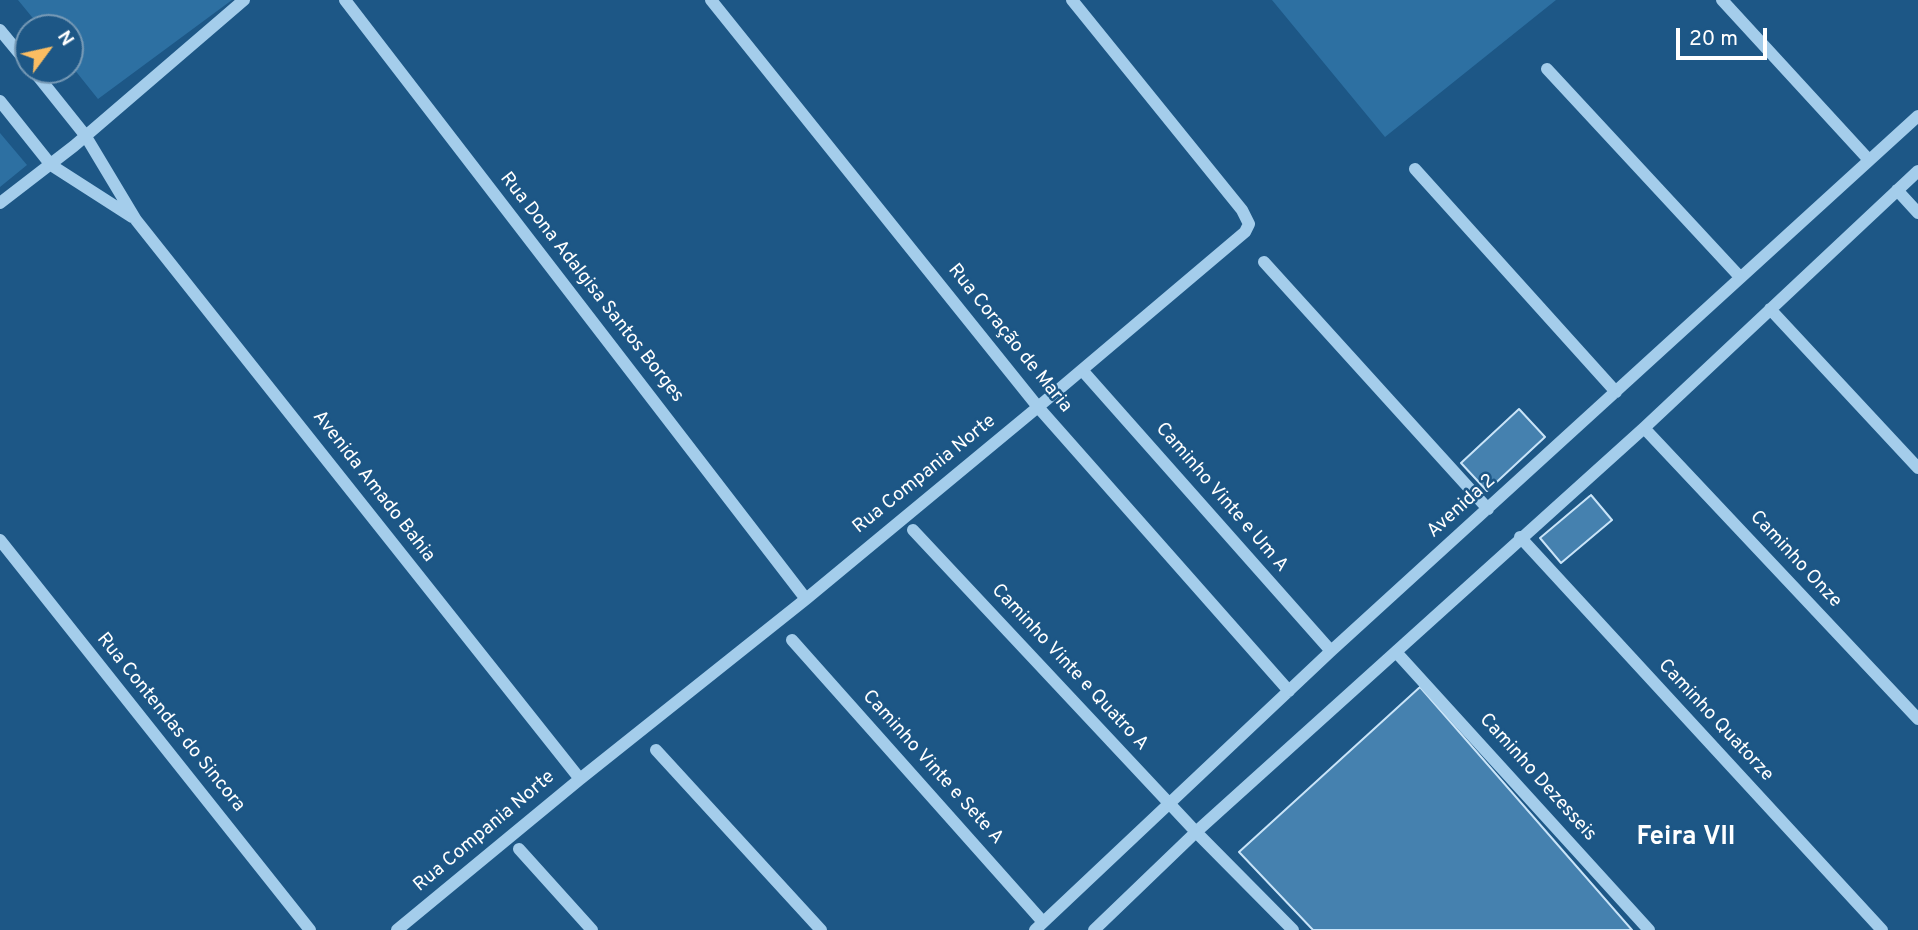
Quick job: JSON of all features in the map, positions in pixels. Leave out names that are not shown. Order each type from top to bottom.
[{"type":"street","points":[[0,203],[51,164],[244,0]]},
{"type":"street","name":"Rua Dona Adalgisa Santos Borges","points":[[345,0],[806,599]]},
{"type":"street","name":"Rua Coração de Maria","points":[[711,0],[1038,407],[1289,691]]},
{"type":"street","name":"Rua Compania Norte","points":[[397,930],[580,779],[806,599],[1239,239],[1249,224],[1242,210],[1072,0]]},
{"type":"street","points":[[1722,0],[1869,160]]},
{"type":"street","points":[[0,30],[14,47]]},
{"type":"street","points":[[1547,69],[1740,277]]},
{"type":"street","name":"Avenida Amado Bahia","points":[[44,84],[85,135],[136,220],[580,779]]},
{"type":"street","name":"Avenida Amado Bahia","points":[[0,101],[51,164],[136,220]]},
{"type":"street","name":"Avenida 2","points":[[1039,926],[1331,652],[1918,116]]},
{"type":"street","points":[[1415,169],[1616,392]]},
{"type":"street","points":[[1094,930],[1196,832],[1644,428],[1918,171]]},
{"type":"street","points":[[1897,190],[1918,213]]},
{"type":"street","points":[[1264,262],[1489,509]]},
{"type":"street","points":[[1770,309],[1918,468]]},
{"type":"street","name":"Caminho Vinte e Um A","points":[[1082,370],[1331,652]]},
{"type":"street","name":"Caminho Onze","points":[[1644,428],[1918,719]]},
{"type":"street","name":"Caminho Vinte e Quatro A","points":[[913,530],[1196,832],[1293,930]]},
{"type":"street","name":"Caminho Quatorze","points":[[1520,537],[1882,930]]},
{"type":"street","name":"Rua Contendas do Sincora","points":[[0,540],[310,930]]},
{"type":"street","name":"Caminho Vinte e Sete A","points":[[792,640],[1039,926]]},
{"type":"street","name":"Caminho Dezesseis","points":[[1396,652],[1649,930]]},
{"type":"street","points":[[656,750],[821,930]]},
{"type":"street","points":[[519,849],[592,930]]},
{"type":"shaded area","points":[[18,0],[232,0],[98,99],[84,82],[84,14],[30,14]]},
{"type":"shaded area","points":[[1272,0],[1556,0],[1385,137]]},
{"type":"shaded area","points":[[0,133],[27,165],[0,187]]},
{"type":"building","points":[[1519,409],[1545,437],[1487,491],[1461,463]]},
{"type":"building","points":[[1591,495],[1612,520],[1561,563],[1540,538]]},
{"type":"building","points":[[1420,687],[1632,930],[1313,930],[1239,852]]},
{"type":"district","name":"Feira VII","points":[[1686,839]]}]
